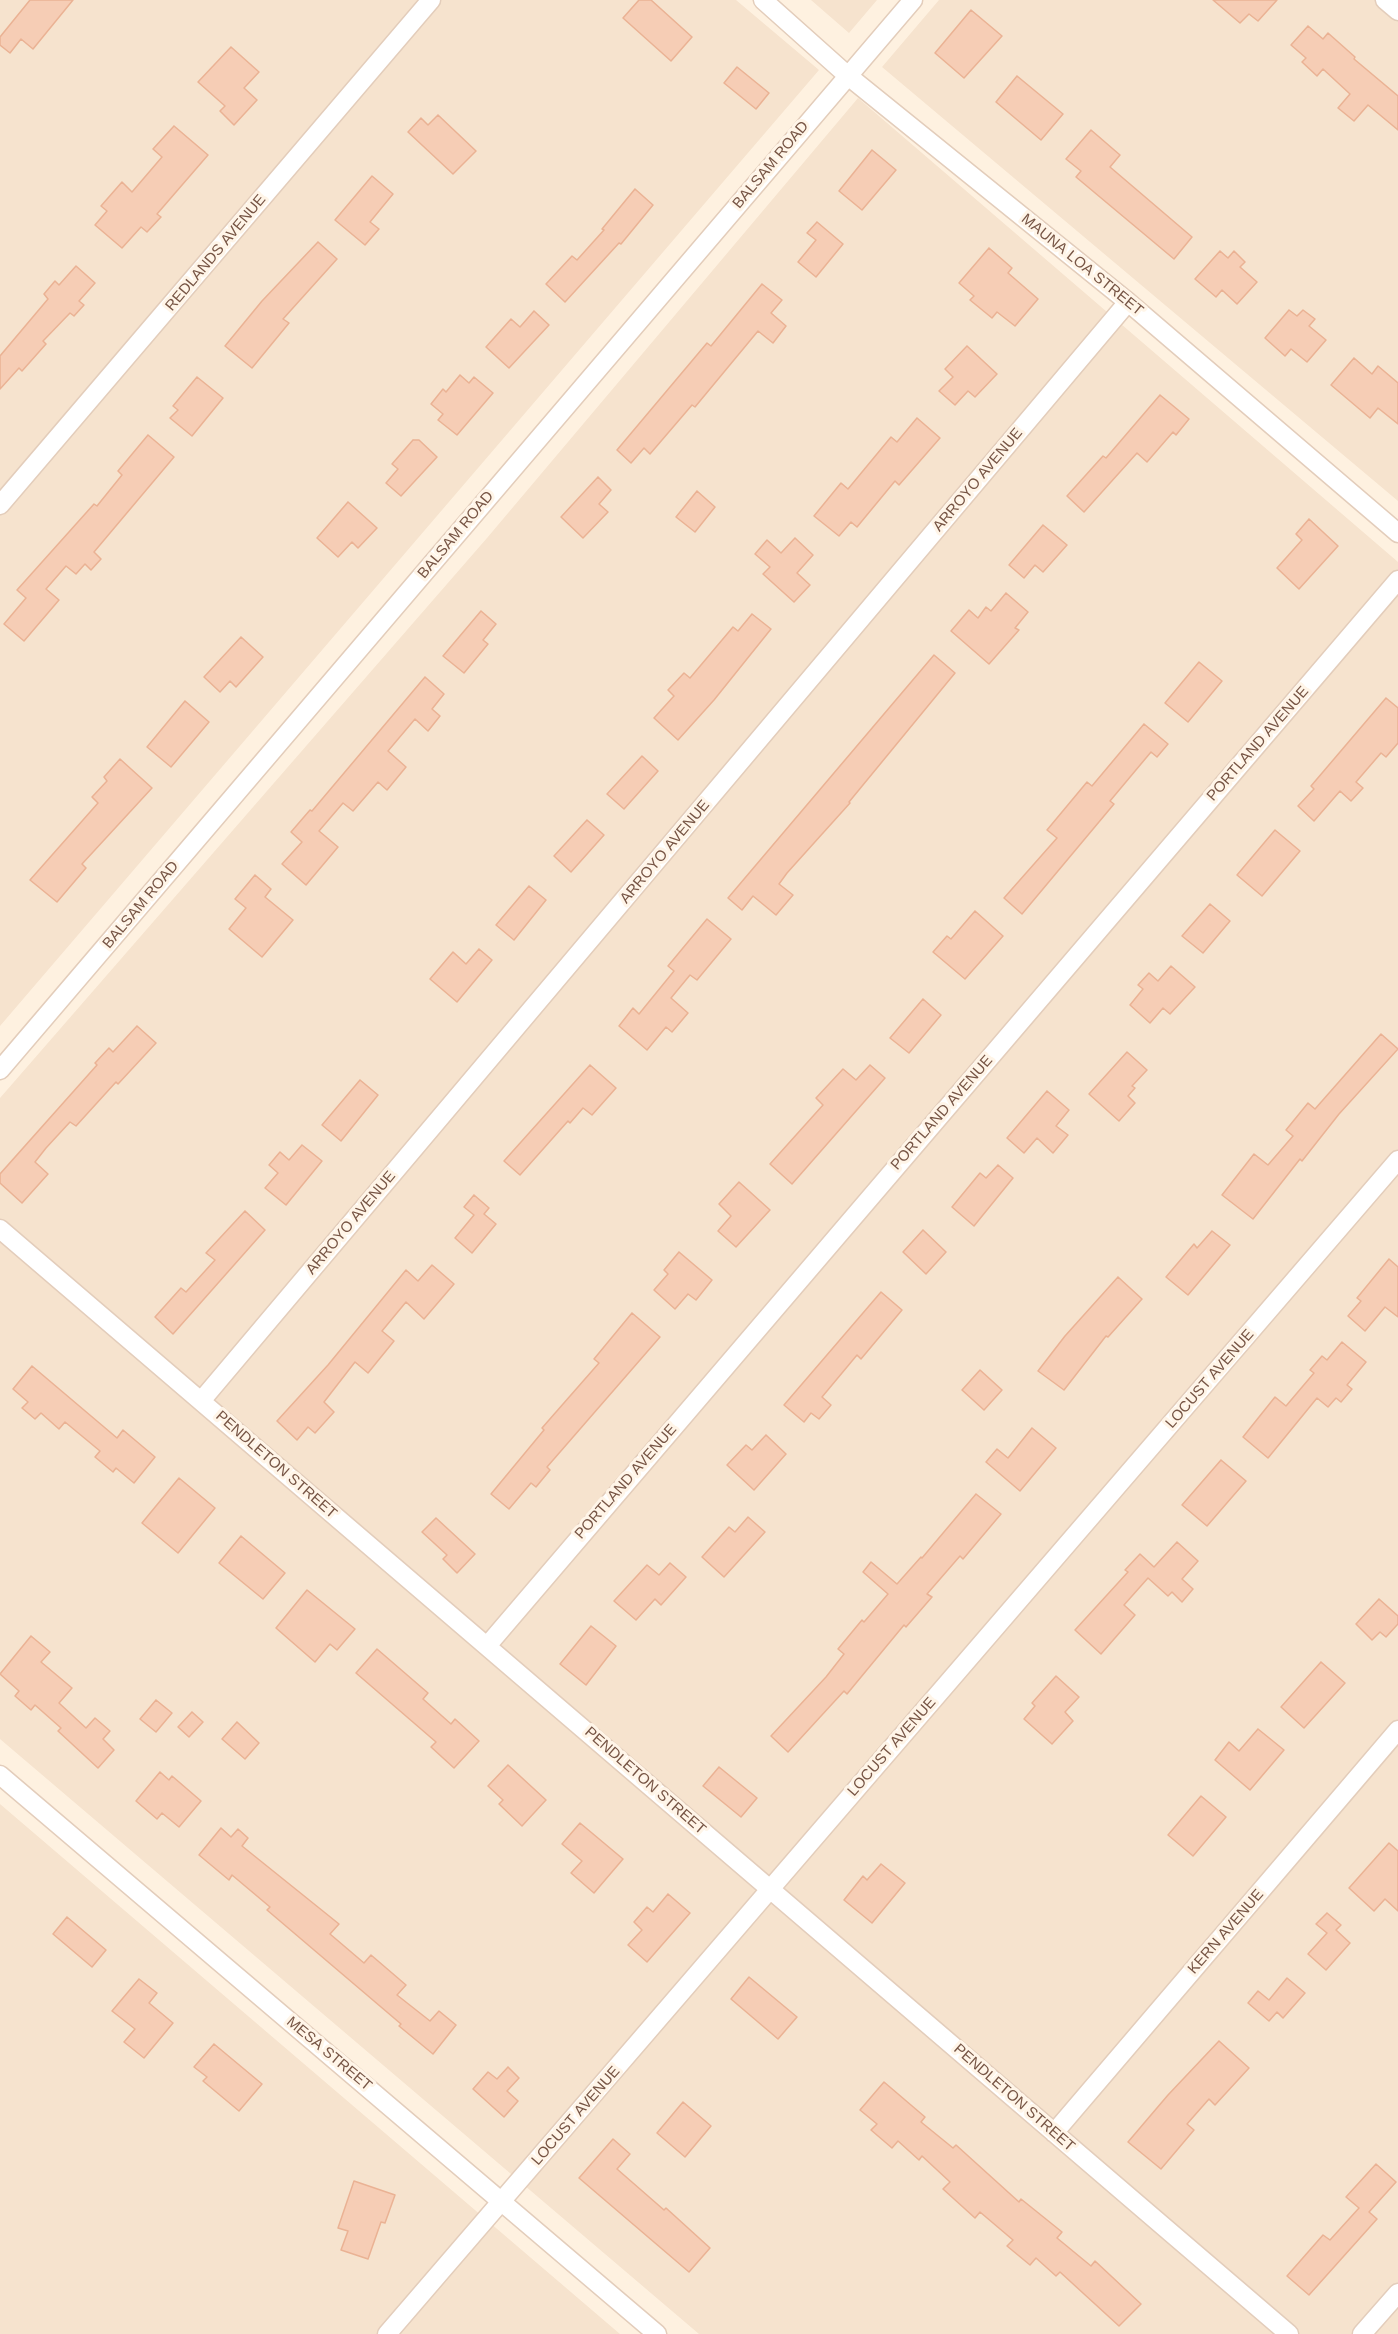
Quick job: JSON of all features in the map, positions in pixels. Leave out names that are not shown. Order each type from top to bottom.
[{"type":"street","name":"REDLANDS AVENUE","points":[[0,505],[432,0]]},
{"type":"street","name":"MAUNA LOA STREET","points":[[763,0],[847,75],[1128,302],[1398,533]]},
{"type":"street","name":"BALSAM ROAD","points":[[0,1070],[913,0]]},
{"type":"street","points":[[1385,0],[1398,11]]},
{"type":"street","name":"ARROYO AVENUE","points":[[201,1401],[1128,302]]},
{"type":"street","name":"PORTLAND AVENUE","points":[[487,1646],[1398,580]]},
{"type":"street","name":"LOCUST AVENUE","points":[[387,2334],[1398,1160]]},
{"type":"street","name":"PENDLETON STREET","points":[[0,1229],[1289,2334]]},
{"type":"street","name":"KERN AVENUE","points":[[1054,2133],[1398,1731]]},
{"type":"street","name":"MESA STREET","points":[[0,1775],[657,2334]]},
{"type":"street","points":[[1362,2334],[1398,2293]]},
{"type":"shaded area","points":[[0,0],[736,0],[819,70],[0,1026]]},
{"type":"shaded area","points":[[811,0],[877,0],[849,33]]},
{"type":"shaded area","points":[[939,0],[1398,0],[1398,501],[882,67]]},
{"type":"shaded area","points":[[858,98],[1398,562],[1398,2334],[699,2334],[0,1739],[0,1098],[487,538]]},
{"type":"shaded area","points":[[0,1804],[620,2334],[0,2334]]},
{"type":"building","points":[[30,0],[73,0],[33,49],[21,39],[10,53],[0,45],[0,37]]},
{"type":"building","points":[[639,0],[651,0],[692,37],[671,61],[623,18]]},
{"type":"building","points":[[1213,0],[1277,0],[1258,21],[1249,14],[1240,23]]},
{"type":"building","points":[[971,10],[1002,36],[964,78],[935,53]]},
{"type":"building","points":[[1308,26],[1323,39],[1328,33],[1355,57],[1354,59],[1398,96],[1398,130],[1368,105],[1354,121],[1338,108],[1350,94],[1323,69],[1317,76],[1302,62],[1306,58],[1291,45]]},
{"type":"building","points":[[231,47],[259,72],[244,88],[257,100],[234,125],[220,111],[225,106],[198,82]]},
{"type":"building","points":[[737,67],[769,93],[756,109],[724,83]]},
{"type":"building","points":[[1017,76],[1063,114],[1041,140],[996,102]]},
{"type":"building","points":[[438,115],[476,151],[453,174],[408,132],[421,118],[428,125]]},
{"type":"building","points":[[174,126],[208,155],[157,214],[161,217],[147,232],[141,227],[122,248],[95,225],[107,211],[101,206],[122,182],[132,192],[162,157],[153,149]]},
{"type":"building","points":[[1091,130],[1120,155],[1110,167],[1192,237],[1174,259],[1076,177],[1081,171],[1066,159]]},
{"type":"building","points":[[872,150],[896,170],[862,210],[839,191]]},
{"type":"building","points":[[372,176],[393,194],[370,222],[379,229],[365,245],[335,220]]},
{"type":"building","points":[[635,189],[653,205],[621,244],[619,243],[565,302],[546,284],[572,256],[577,260],[604,230],[602,229]]},
{"type":"building","points":[[817,222],[843,244],[816,277],[798,262],[816,240],[807,233]]},
{"type":"building","points":[[318,242],[337,259],[283,319],[289,323],[252,368],[225,346],[262,301]]},
{"type":"building","points":[[989,248],[1012,268],[1008,273],[1038,299],[1015,326],[997,312],[992,318],[970,300],[974,296],[959,283]]},
{"type":"building","points":[[1220,251],[1228,258],[1234,251],[1245,262],[1240,267],[1257,282],[1237,304],[1222,290],[1216,297],[1195,279]]},
{"type":"building","points":[[76,266],[95,283],[79,301],[84,305],[74,316],[70,313],[43,341],[46,344],[22,371],[19,368],[0,389],[0,356],[48,299],[44,294],[55,281],[59,285]]},
{"type":"building","points":[[762,284],[782,300],[771,313],[786,326],[773,343],[758,331],[695,407],[692,405],[650,454],[644,448],[631,463],[617,450],[707,343],[711,346]]},
{"type":"building","points":[[1289,310],[1297,316],[1303,310],[1315,319],[1309,326],[1326,340],[1307,362],[1291,349],[1285,356],[1265,338]]},
{"type":"building","points":[[534,311],[549,325],[509,368],[486,347],[511,319],[520,327]]},
{"type":"building","points":[[967,346],[997,374],[975,397],[968,391],[955,405],[939,391],[953,377],[945,369]]},
{"type":"building","points":[[1354,358],[1372,374],[1378,366],[1398,383],[1398,424],[1378,408],[1370,418],[1331,385]]},
{"type":"building","points":[[460,375],[469,383],[474,377],[493,393],[457,435],[438,420],[443,414],[431,404],[443,389],[446,392]]},
{"type":"building","points":[[197,377],[223,398],[192,436],[170,418],[178,410],[173,406]]},
{"type":"building","points":[[1160,395],[1189,419],[1176,435],[1173,432],[1147,462],[1137,453],[1084,512],[1067,496],[1103,456],[1106,458]]},
{"type":"building","points":[[917,418],[940,438],[899,485],[895,481],[857,527],[851,522],[839,536],[814,516],[841,483],[848,489],[891,437],[897,442]]},
{"type":"building","points":[[148,435],[174,457],[94,552],[101,559],[91,570],[85,564],[76,574],[66,566],[46,589],[59,600],[24,641],[4,624],[26,598],[17,590],[94,504],[97,506],[122,475],[118,471]]},
{"type":"building","points":[[413,440],[419,440],[437,457],[401,496],[386,483],[398,469],[392,464]]},
{"type":"building","points":[[598,477],[611,490],[599,504],[608,512],[583,538],[561,517]]},
{"type":"building","points":[[697,491],[715,507],[695,532],[676,517]]},
{"type":"building","points":[[348,502],[377,528],[358,548],[352,542],[338,557],[317,538]]},
{"type":"building","points":[[1309,519],[1338,546],[1299,589],[1277,568],[1302,540],[1296,534]]},
{"type":"building","points":[[1043,525],[1067,545],[1043,572],[1035,565],[1024,578],[1009,565]]},
{"type":"building","points":[[795,538],[813,555],[797,573],[810,585],[794,602],[763,574],[770,567],[755,554],[767,540],[781,553]]},
{"type":"building","points":[[1006,593],[1028,612],[1015,628],[1019,630],[989,664],[951,631],[969,610],[978,618],[986,607],[991,611]]},
{"type":"building","points":[[481,611],[496,624],[483,640],[488,644],[464,673],[443,656]]},
{"type":"building","points":[[752,614],[771,629],[714,700],[678,740],[654,718],[674,696],[668,690],[684,673],[690,678],[733,627],[738,631]]},
{"type":"building","points":[[241,637],[263,657],[236,687],[230,681],[220,692],[204,677]]},
{"type":"building","points":[[934,655],[955,673],[850,803],[787,873],[779,884],[793,895],[776,915],[753,896],[742,910],[728,898]]},
{"type":"building","points":[[1199,662],[1222,681],[1188,722],[1165,703]]},
{"type":"building","points":[[425,677],[444,694],[432,709],[440,716],[428,731],[415,719],[388,751],[406,767],[387,790],[378,782],[353,811],[343,803],[319,831],[338,847],[306,885],[282,864],[302,842],[291,832],[310,810],[312,811]]},
{"type":"building","points":[[1386,698],[1398,708],[1398,743],[1386,757],[1381,753],[1356,782],[1363,788],[1351,801],[1340,791],[1314,821],[1298,806],[1314,789],[1311,786]]},
{"type":"building","points":[[185,701],[209,722],[171,767],[147,747]]},
{"type":"building","points":[[1144,724],[1168,744],[1157,757],[1151,752],[1110,801],[1114,804],[1022,914],[1004,898],[1057,838],[1047,830],[1087,782],[1092,786]]},
{"type":"building","points":[[642,756],[658,771],[624,809],[607,794]]},
{"type":"building","points":[[120,759],[152,788],[82,864],[86,868],[57,902],[30,880],[98,803],[92,797],[107,781],[104,777]]},
{"type":"building","points":[[587,820],[604,835],[571,872],[554,856]]},
{"type":"building","points":[[1275,830],[1300,851],[1262,896],[1237,875]]},
{"type":"building","points":[[255,875],[271,889],[265,897],[293,920],[262,957],[229,929],[246,908],[235,899]]},
{"type":"building","points":[[529,886],[546,900],[514,940],[496,925]]},
{"type":"building","points":[[1210,904],[1230,921],[1203,953],[1182,936]]},
{"type":"building","points":[[975,911],[1003,936],[965,979],[933,952],[947,936],[951,939]]},
{"type":"building","points":[[707,919],[731,939],[697,980],[690,975],[671,998],[688,1013],[672,1032],[666,1027],[647,1050],[619,1026],[633,1008],[639,1014],[674,971],[668,966]]},
{"type":"building","points":[[479,949],[492,960],[457,1002],[430,979],[453,952],[466,964]]},
{"type":"building","points":[[1171,966],[1195,987],[1170,1014],[1163,1008],[1150,1023],[1130,1005],[1143,989],[1138,985],[1149,973],[1158,981]]},
{"type":"building","points":[[923,999],[941,1015],[909,1053],[890,1038]]},
{"type":"building","points":[[137,1026],[156,1043],[76,1126],[70,1122],[46,1148],[35,1162],[48,1174],[22,1203],[0,1183],[0,1174],[97,1065],[95,1063],[109,1048],[113,1052]]},
{"type":"building","points":[[1381,1034],[1398,1049],[1339,1114],[1302,1161],[1300,1159],[1253,1219],[1222,1195],[1254,1154],[1268,1165],[1293,1136],[1286,1130],[1308,1103],[1315,1109]]},
{"type":"building","points":[[1127,1052],[1147,1070],[1132,1086],[1135,1088],[1128,1096],[1135,1103],[1119,1121],[1089,1094]]},
{"type":"building","points":[[590,1065],[616,1088],[592,1115],[583,1108],[570,1123],[568,1121],[520,1175],[504,1161]]},
{"type":"building","points":[[870,1065],[885,1078],[792,1184],[770,1164],[823,1105],[816,1098],[843,1069],[856,1080]]},
{"type":"building","points":[[360,1080],[378,1095],[341,1141],[322,1125]]},
{"type":"building","points":[[1047,1091],[1069,1110],[1056,1126],[1068,1135],[1053,1153],[1037,1138],[1024,1153],[1007,1138]]},
{"type":"building","points":[[302,1145],[322,1161],[286,1205],[265,1188],[278,1173],[269,1165],[280,1152],[289,1160]]},
{"type":"building","points":[[998,1165],[1013,1178],[974,1226],[952,1207],[980,1173],[986,1178]]},
{"type":"building","points":[[739,1182],[770,1210],[736,1247],[718,1231],[731,1216],[719,1204]]},
{"type":"building","points":[[474,1195],[489,1208],[484,1214],[496,1224],[472,1253],[455,1238],[474,1215],[464,1207]]},
{"type":"building","points":[[245,1211],[265,1230],[173,1334],[155,1317],[181,1288],[186,1292],[215,1260],[206,1253]]},
{"type":"building","points":[[923,1230],[946,1252],[926,1274],[903,1252]]},
{"type":"building","points":[[1212,1231],[1230,1245],[1188,1295],[1166,1277],[1194,1244],[1197,1248]]},
{"type":"building","points":[[679,1252],[712,1280],[696,1300],[688,1294],[675,1309],[654,1290],[668,1274],[664,1270]]},
{"type":"building","points":[[1389,1259],[1398,1267],[1398,1317],[1385,1307],[1365,1331],[1348,1316],[1361,1301],[1357,1298]]},
{"type":"building","points":[[432,1265],[454,1284],[424,1319],[406,1302],[382,1331],[394,1341],[368,1373],[355,1362],[324,1402],[334,1412],[315,1433],[308,1427],[297,1440],[277,1421],[328,1365],[406,1270],[418,1281]]},
{"type":"building","points":[[1118,1277],[1142,1299],[1108,1337],[1106,1336],[1064,1390],[1038,1371],[1065,1336]]},
{"type":"building","points":[[881,1292],[902,1310],[861,1359],[857,1355],[822,1397],[831,1405],[819,1419],[811,1413],[804,1422],[784,1405]]},
{"type":"building","points":[[632,1313],[660,1337],[547,1467],[550,1470],[536,1487],[531,1483],[509,1509],[491,1494],[544,1430],[542,1428],[599,1363],[594,1359]]},
{"type":"building","points":[[1342,1342],[1366,1362],[1347,1385],[1352,1389],[1341,1402],[1336,1398],[1328,1407],[1317,1398],[1268,1458],[1243,1437],[1275,1397],[1286,1406],[1314,1373],[1310,1370],[1322,1356],[1327,1360]]},
{"type":"building","points":[[32,1366],[117,1438],[123,1430],[155,1457],[134,1483],[116,1468],[113,1472],[95,1457],[100,1451],[65,1422],[59,1429],[41,1413],[35,1419],[22,1408],[28,1402],[13,1389]]},
{"type":"building","points":[[980,1370],[1002,1390],[984,1410],[962,1390]]},
{"type":"building","points":[[1032,1428],[1056,1448],[1020,1491],[986,1462],[997,1449],[1008,1458]]},
{"type":"building","points":[[766,1435],[786,1454],[754,1490],[727,1465],[746,1445],[752,1450]]},
{"type":"building","points":[[1221,1460],[1246,1481],[1207,1526],[1182,1505]]},
{"type":"building","points":[[179,1478],[215,1508],[178,1553],[142,1523]]},
{"type":"building","points":[[976,1494],[1001,1514],[963,1559],[960,1556],[927,1594],[932,1597],[906,1627],[904,1625],[847,1694],[844,1691],[788,1752],[771,1736],[826,1677],[844,1654],[838,1649],[888,1594],[863,1572],[871,1562],[897,1584]]},
{"type":"building","points":[[748,1517],[765,1532],[724,1577],[702,1557],[729,1527],[735,1532]]},
{"type":"building","points":[[436,1518],[475,1554],[457,1573],[443,1559],[447,1555],[422,1532]]},
{"type":"building","points":[[241,1536],[285,1573],[263,1599],[219,1563]]},
{"type":"building","points":[[1177,1542],[1198,1561],[1182,1579],[1193,1589],[1182,1602],[1172,1592],[1168,1596],[1148,1578],[1124,1605],[1135,1615],[1101,1654],[1075,1630],[1128,1572],[1125,1570],[1140,1554],[1154,1567]]},
{"type":"building","points":[[670,1563],[686,1577],[661,1605],[655,1599],[636,1620],[614,1601],[647,1565],[659,1575]]},
{"type":"building","points":[[307,1590],[355,1629],[337,1650],[330,1644],[315,1662],[276,1628]]},
{"type":"building","points":[[1379,1599],[1398,1616],[1398,1624],[1386,1637],[1380,1632],[1372,1640],[1356,1624]]},
{"type":"building","points":[[591,1626],[616,1646],[586,1685],[560,1664]]},
{"type":"building","points":[[31,1636],[50,1652],[41,1662],[72,1688],[59,1703],[86,1728],[95,1718],[110,1731],[103,1739],[114,1750],[98,1768],[58,1731],[61,1728],[35,1705],[31,1710],[15,1696],[19,1691],[0,1674]]},
{"type":"building","points":[[377,1649],[428,1693],[423,1699],[451,1724],[455,1719],[479,1741],[454,1768],[431,1747],[436,1742],[356,1673]]},
{"type":"building","points":[[1321,1662],[1345,1683],[1304,1728],[1281,1707]]},
{"type":"building","points":[[1056,1676],[1079,1697],[1065,1712],[1073,1721],[1052,1744],[1024,1719],[1035,1706],[1032,1703]]},
{"type":"building","points":[[156,1700],[172,1713],[156,1732],[140,1719]]},
{"type":"building","points":[[192,1712],[203,1722],[189,1737],[178,1727]]},
{"type":"building","points":[[237,1722],[259,1743],[245,1759],[222,1739]]},
{"type":"building","points":[[1258,1729],[1284,1750],[1250,1790],[1215,1760],[1229,1742],[1239,1751]]},
{"type":"building","points":[[508,1765],[546,1800],[522,1826],[499,1804],[503,1800],[488,1786]]},
{"type":"building","points":[[719,1767],[757,1798],[741,1817],[703,1786]]},
{"type":"building","points":[[160,1772],[169,1780],[172,1776],[201,1801],[179,1827],[162,1813],[157,1819],[136,1801]]},
{"type":"building","points":[[1201,1796],[1226,1817],[1193,1856],[1168,1835]]},
{"type":"building","points":[[580,1823],[623,1859],[594,1893],[571,1873],[582,1861],[562,1844]]},
{"type":"building","points":[[221,1828],[231,1837],[238,1829],[248,1838],[242,1846],[339,1924],[330,1934],[364,1963],[371,1955],[406,1985],[397,1995],[430,2021],[439,2011],[456,2025],[433,2054],[267,1910],[270,1907],[232,1875],[229,1880],[199,1855]]},
{"type":"building","points":[[1389,1843],[1398,1851],[1398,1911],[1385,1899],[1374,1911],[1349,1888]]},
{"type":"building","points":[[881,1864],[905,1883],[872,1923],[844,1900],[863,1876],[867,1880]]},
{"type":"building","points":[[668,1894],[690,1913],[647,1962],[628,1945],[642,1930],[634,1922],[647,1907],[653,1912]]},
{"type":"building","points":[[1327,1913],[1341,1925],[1336,1930],[1350,1943],[1326,1970],[1308,1954],[1327,1933],[1316,1924]]},
{"type":"building","points":[[67,1917],[106,1950],[92,1967],[53,1934]]},
{"type":"building","points":[[749,1977],[797,2017],[778,2039],[731,1999]]},
{"type":"building","points":[[1287,1978],[1305,1993],[1283,2018],[1277,2012],[1269,2021],[1248,2003],[1258,1991],[1269,2000]]},
{"type":"building","points":[[139,1979],[157,1993],[149,2003],[173,2023],[144,2058],[124,2042],[135,2029],[112,2011]]},
{"type":"building","points":[[1219,2041],[1249,2068],[1215,2105],[1209,2099],[1187,2124],[1194,2130],[1161,2169],[1128,2142]]},
{"type":"building","points":[[214,2044],[262,2084],[239,2111],[203,2081],[207,2077],[194,2067]]},
{"type":"building","points":[[508,2067],[519,2078],[507,2091],[518,2101],[504,2117],[473,2089],[488,2072],[497,2079]]},
{"type":"building","points":[[884,2082],[925,2117],[921,2122],[953,2148],[956,2145],[1019,2202],[1021,2199],[1062,2232],[1057,2238],[1091,2266],[1095,2261],[1141,2304],[1119,2326],[1060,2272],[1056,2276],[1036,2258],[1030,2265],[1007,2246],[1013,2240],[980,2212],[975,2218],[943,2189],[950,2182],[922,2156],[919,2160],[898,2141],[892,2148],[871,2130],[877,2124],[860,2110]]},
{"type":"building","points":[[683,2102],[711,2126],[685,2157],[657,2133]]},
{"type":"building","points":[[613,2139],[630,2154],[617,2169],[664,2210],[666,2208],[710,2248],[689,2272],[579,2178]]},
{"type":"building","points":[[1376,2164],[1396,2182],[1369,2212],[1377,2219],[1309,2295],[1287,2276],[1323,2235],[1330,2240],[1359,2208],[1346,2197]]},
{"type":"building","points":[[354,2181],[395,2195],[385,2223],[381,2222],[368,2259],[341,2250],[348,2231],[338,2228]]}]
